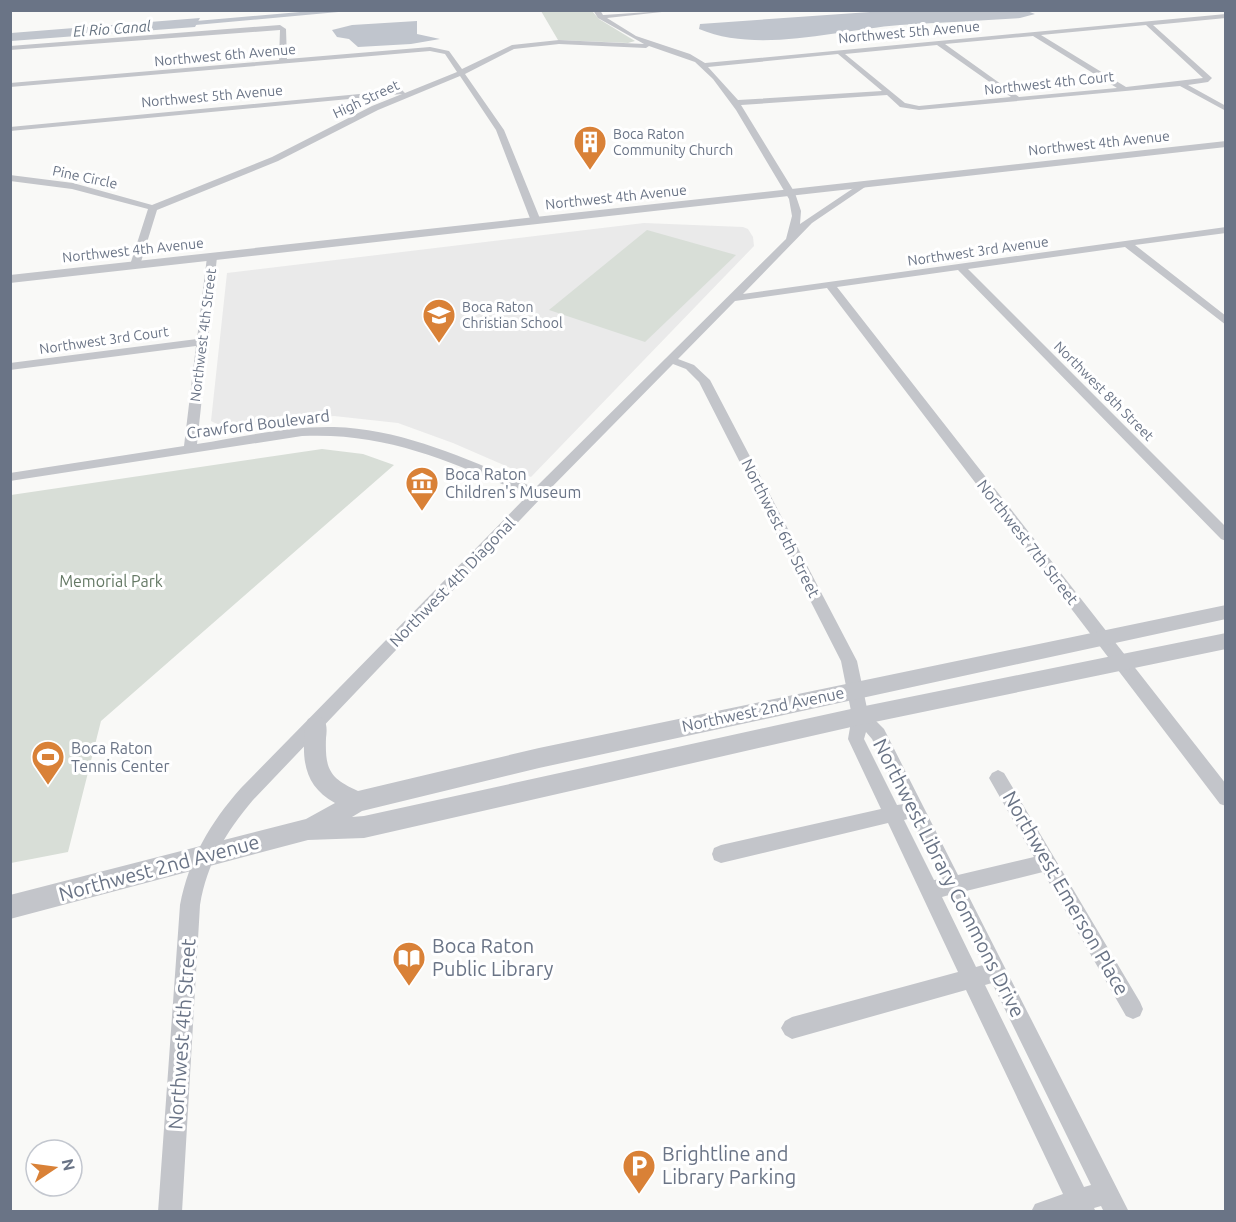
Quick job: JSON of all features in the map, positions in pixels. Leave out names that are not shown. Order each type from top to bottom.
[{"type":"street","points":[[598,14],[676,10]]},
{"type":"street","points":[[1206,10],[1222,16]]},
{"type":"street","points":[[598,14],[656,46],[689,57],[702,65],[734,103],[792,193],[798,214],[790,240]]},
{"type":"street","name":"Northwest 5th Avenue","points":[[702,65],[1222,16]]},
{"type":"street","name":"Northwest 4th Court","points":[[888,93],[903,105],[919,108],[1181,84],[1205,81],[1208,78],[1147,23]]},
{"type":"street","points":[[10,48],[280,27],[283,29],[283,62]]},
{"type":"street","points":[[1034,34],[1124,89]]},
{"type":"street","name":"High Street","points":[[153,208],[275,159],[375,108],[462,72],[507,49],[525,44],[568,42],[656,46]]},
{"type":"street","points":[[939,43],[1018,99]]},
{"type":"street","name":"Northwest 6th Avenue","points":[[10,85],[441,50],[450,54],[462,72]]},
{"type":"street","points":[[839,52],[888,93]]},
{"type":"street","points":[[462,72],[501,130],[536,221]]},
{"type":"street","points":[[1181,84],[1226,109]]},
{"type":"street","name":"Northwest 5th Avenue","points":[[10,129],[416,91]]},
{"type":"street","points":[[734,103],[888,93]]},
{"type":"street","name":"Northwest 4th Avenue","points":[[10,279],[1226,144]]},
{"type":"street","name":"Pine Circle","points":[[10,178],[73,186],[153,208]]},
{"type":"street","name":"Northwest 4th Diagonal","points":[[201,857],[239,803],[537,494],[810,221],[864,185]]},
{"type":"street","points":[[135,265],[153,208]]},
{"type":"street","name":"Northwest 3rd Avenue","points":[[733,298],[1226,230]]},
{"type":"street","points":[[1126,243],[1226,322]]},
{"type":"street","name":"Northwest 4th Street","points":[[190,449],[212,257]]},
{"type":"street","name":"Northwest 8th Street","points":[[961,267],[1226,536]]},
{"type":"street","name":"Northwest 7th Street","points":[[831,286],[1226,798]]},
{"type":"street","name":"Northwest 3rd Court","points":[[10,367],[202,342]]},
{"type":"street","name":"Northwest 6th Street","points":[[672,360],[690,367],[704,380],[849,661],[860,716]]},
{"type":"street","name":"Crawford Boulevard","points":[[10,477],[314,431],[337,430],[369,432],[417,445],[537,494]]},
{"type":"street","name":"Northwest 2nd Avenue","points":[[308,829],[357,802],[539,758],[1226,612]]},
{"type":"street","name":"Northwest 2nd Avenue","points":[[10,907],[308,829],[364,827],[860,716],[1226,641]]},
{"type":"street","name":"Northwest Library Commons Drive","points":[[860,716],[878,734],[1112,1202]]},
{"type":"street","name":"Northwest Library Commons Drive","points":[[860,716],[856,739],[1081,1206]]},
{"type":"street","points":[[316,725],[314,753],[318,775],[332,792],[357,802]]},
{"type":"street","name":"Northwest Emerson Place","points":[[998,778],[1133,1009]]},
{"type":"street","points":[[721,854],[915,809]]},
{"type":"street","name":"Northwest 4th Street","points":[[170,1212],[190,905],[193,882],[201,857]]},
{"type":"street","points":[[928,891],[1048,862]]},
{"type":"street","points":[[792,1028],[997,971]]},
{"type":"street","points":[[1043,1212],[1112,1202]]},
{"type":"shaded area","name":"Boca Raton Christian School","points":[[644,223],[743,227],[748,229],[753,237],[754,246],[531,477],[453,443],[398,423],[334,416],[225,428],[211,421],[227,273]]},
{"type":"green space","points":[[541,11],[592,11],[599,19],[635,41],[628,43],[558,40]]},
{"type":"green space","points":[[647,230],[736,255],[645,342],[549,310]]},
{"type":"green space","name":"Memorial Park","points":[[322,449],[363,454],[394,465],[101,721],[68,852],[11,863],[11,495]]},
{"type":"water","points":[[1027,11],[1035,14],[1020,18],[900,25],[772,40],[746,40],[699,29],[700,24],[870,12]]},
{"type":"water","points":[[200,18],[195,27],[11,41],[11,33]]},
{"type":"water","points":[[417,21],[417,34],[440,39],[411,44],[358,47],[349,39],[337,37],[332,30],[352,25]]},
{"type":"waterway","name":"El Rio Canal","points":[[173,25],[357,10]]},
{"type":"place","name":"Boca Raton Community Church","points":[[590,171]]},
{"type":"place","name":"Boca Raton Christian School","points":[[439,344]]},
{"type":"place","name":"Boca Raton Children's Museum","points":[[422,512]]},
{"type":"place","name":"Boca Raton Tennis Center","points":[[48,786]]},
{"type":"place","name":"Boca Raton Public Library","points":[[409,987]]},
{"type":"place","name":"Brightline and Library Parking","points":[[639,1195]]}]
